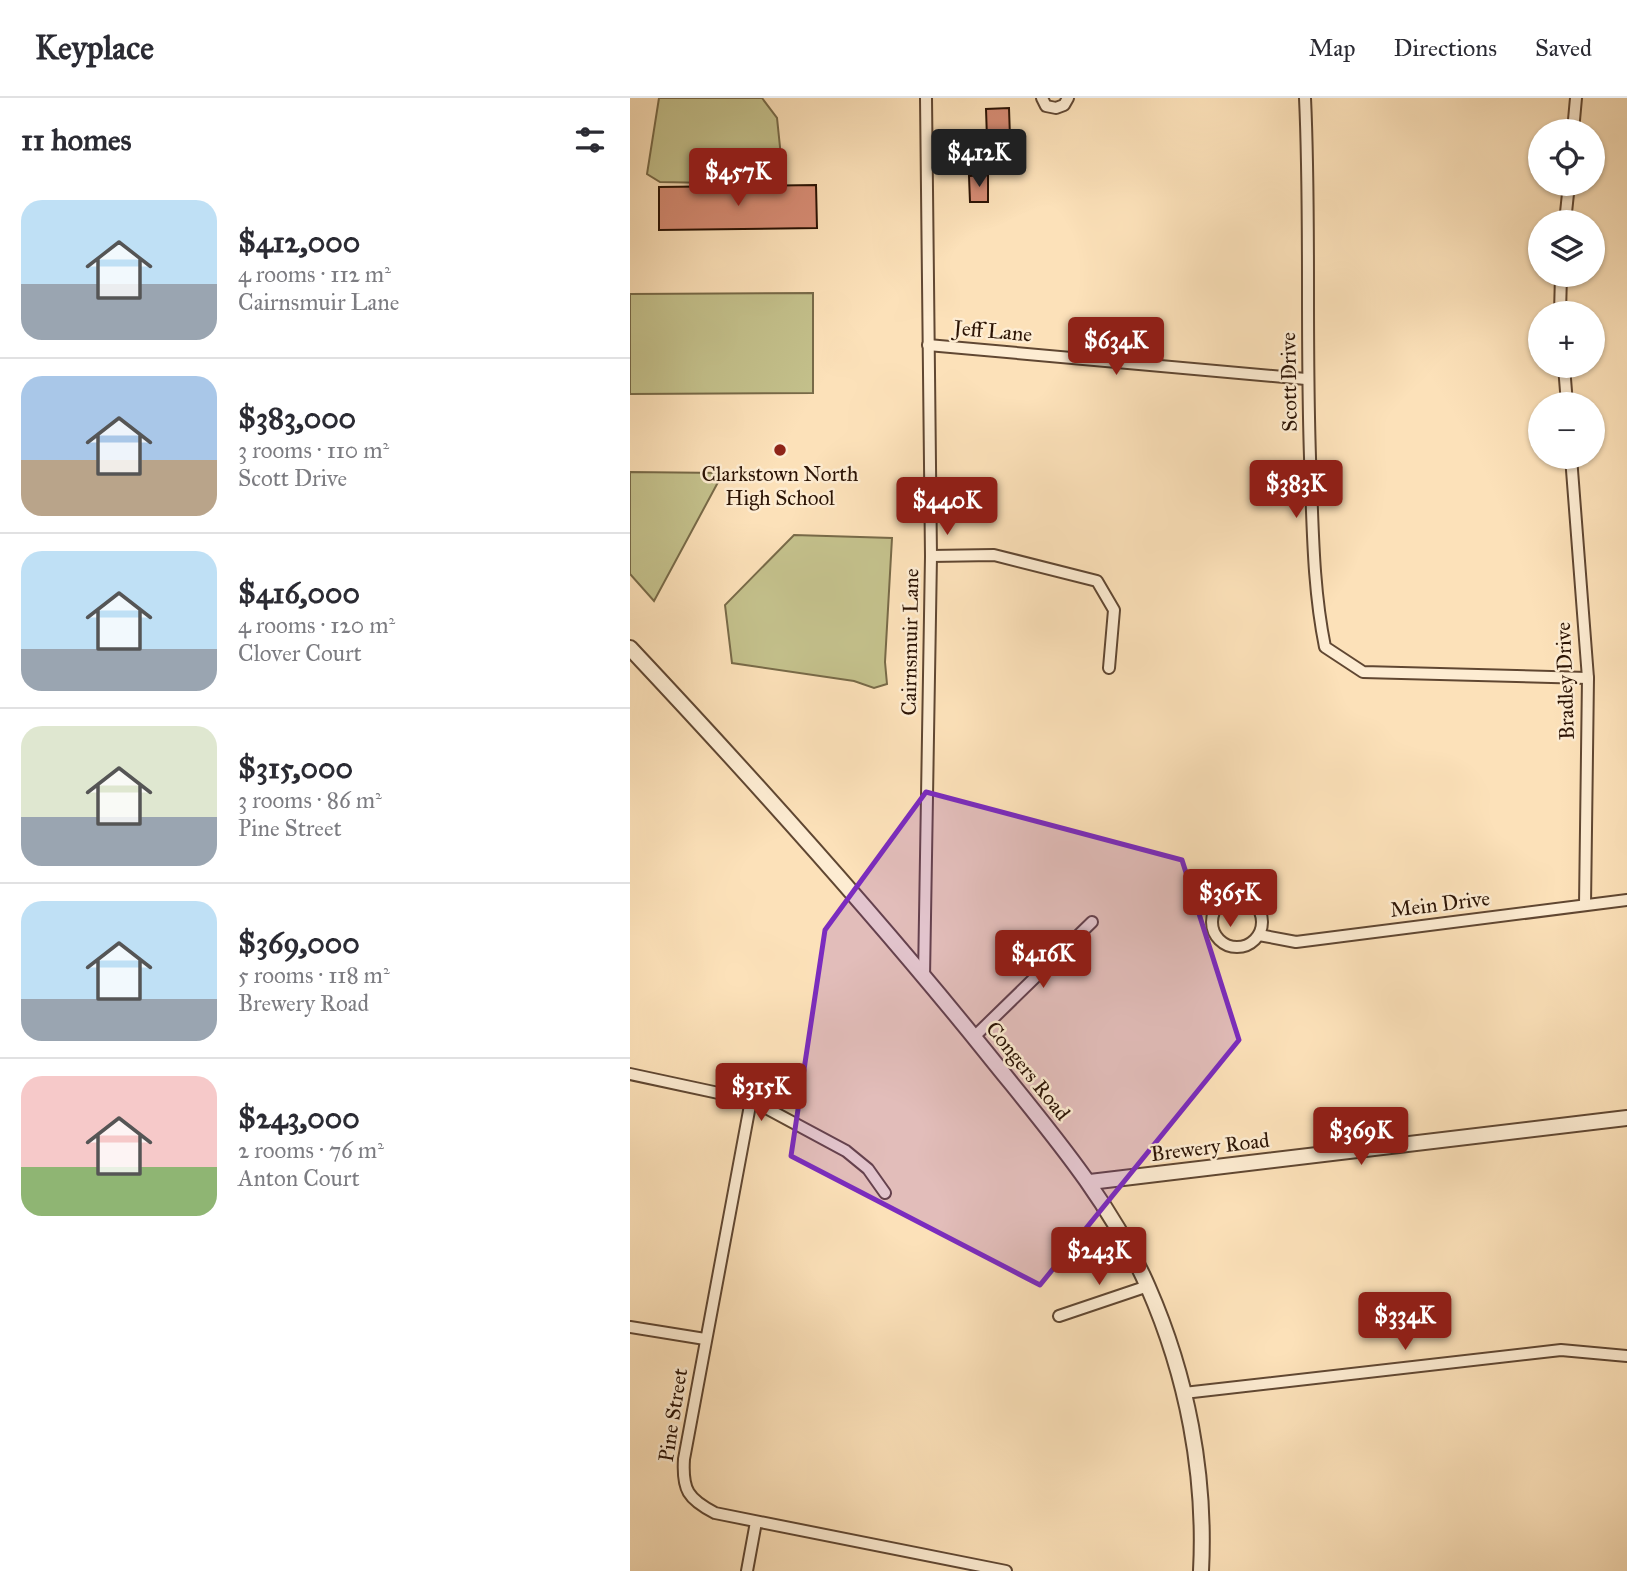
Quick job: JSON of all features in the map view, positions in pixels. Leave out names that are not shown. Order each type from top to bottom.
[{"type":"street","name":"Cairnsmuir Lane","points":[[925,977],[931,556],[926,98]]},
{"type":"street","points":[[1042,98],[1046,106],[1056,108],[1064,105],[1068,98]]},
{"type":"street","name":"Scott Drive","points":[[1305,98],[1309,194],[1306,379],[1315,599],[1325,647],[1363,672],[1588,678]]},
{"type":"street","points":[[1574,119],[1576,98]]},
{"type":"street","name":"Jeff Lane","points":[[928,345],[1306,379]]},
{"type":"street","name":"Bradley Drive","points":[[1572,469],[1588,678],[1585,905]]},
{"type":"street","points":[[931,556],[994,555],[1097,581],[1114,610],[1109,668]]},
{"type":"street","name":"Congers Road","points":[[630,648],[790,820],[925,977],[1090,1182],[1148,1286],[1184,1393],[1196,1447],[1202,1506],[1201,1571]]},
{"type":"street","name":"Mein Drive","points":[[1239,897],[1247,899],[1259,911],[1262,919],[1259,935],[1246,946],[1238,948],[1222,943],[1213,930],[1213,914],[1223,901],[1239,897]]},
{"type":"street","name":"Mein Drive","points":[[1259,935],[1296,942],[1627,900]]},
{"type":"street","points":[[974,1037],[1092,922]]},
{"type":"street","points":[[630,1074],[751,1100],[846,1151],[868,1169],[885,1193]]},
{"type":"street","name":"Pine Street","points":[[751,1100],[684,1459],[683,1480],[694,1502],[715,1513],[973,1567],[1006,1571]]},
{"type":"street","name":"Brewery Road","points":[[1090,1182],[1627,1118]]},
{"type":"street","points":[[1059,1316],[1148,1286]]},
{"type":"street","points":[[630,1327],[705,1339]]},
{"type":"street","points":[[1184,1393],[1561,1350],[1627,1356]]},
{"type":"street","points":[[747,1571],[756,1522]]},
{"type":"highlighted area","points":[[926,792],[1182,860],[1239,1040],[1040,1285],[791,1156],[825,930]]},
{"type":"shaded area","points":[[659,98],[762,98],[777,118],[783,176],[764,184],[660,182],[647,174]]},
{"type":"shaded area","points":[[813,293],[813,393],[630,394],[630,294]]},
{"type":"shaded area","points":[[630,472],[723,473],[654,601],[630,574]]},
{"type":"shaded area","points":[[794,535],[892,538],[885,662],[887,684],[874,688],[854,681],[732,663],[725,605]]},
{"type":"building","points":[[1009,108],[1010,138],[987,139],[986,109]]},
{"type":"building","points":[[988,175],[988,202],[970,202],[969,176]]},
{"type":"building","points":[[816,185],[817,228],[659,230],[659,187]]},
{"type":"place","name":"Clarkstown North High School","points":[[780,450]]}]
